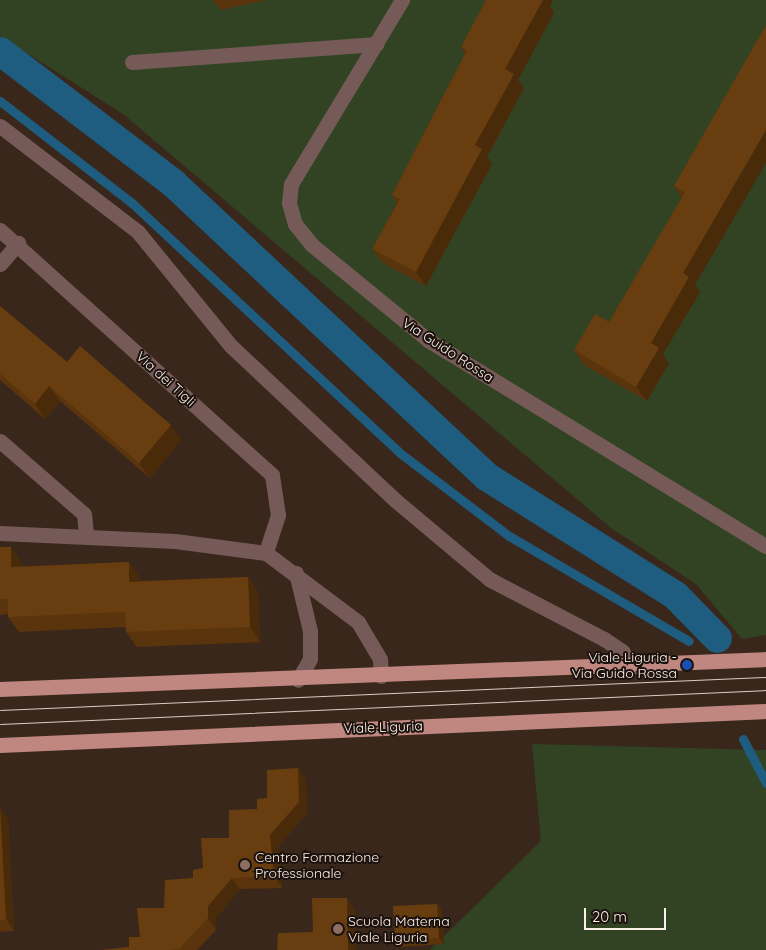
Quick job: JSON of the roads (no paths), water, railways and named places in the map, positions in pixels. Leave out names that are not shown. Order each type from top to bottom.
[{"type":"main road","points":[[0,689],[632,667],[766,659]]},
{"type":"main road","name":"Viale Liguria","points":[[0,745],[766,711]]},
{"type":"street","name":"Via Guido Rossa","points":[[402,0],[291,184],[289,202],[295,224],[312,245],[428,340],[766,546]]},
{"type":"street","points":[[132,62],[376,44]]},
{"type":"street","points":[[0,126],[138,232],[231,346],[395,500],[489,579],[604,639],[622,651],[632,667]]},
{"type":"street","name":"Via dei Tigli","points":[[0,230],[18,243],[272,475],[278,515],[266,553]]},
{"type":"street","points":[[0,264],[18,243]]},
{"type":"street","points":[[0,441],[84,514],[86,534]]},
{"type":"street","points":[[0,533],[86,534],[266,553],[296,573],[358,622],[380,659],[381,676]]},
{"type":"street","points":[[296,573],[308,605],[310,632],[310,659],[298,680]]},
{"type":"waterway","points":[[0,51],[173,183],[486,476],[675,595],[717,638]]},
{"type":"waterway","points":[[0,101],[132,203],[400,453],[509,536],[689,641]]},
{"type":"waterway","points":[[743,739],[766,783]]},
{"type":"tram line","points":[[0,710],[766,677]]},
{"type":"tram line","points":[[0,724],[766,690]]},
{"type":"place","name":"Viale Liguria - Via Guido Rossa","points":[[687,665]]},
{"type":"place","name":"Centro Formazione Professionale","points":[[245,865]]},
{"type":"place","name":"Scuola Materna Viale Liguria","points":[[338,929]]}]
